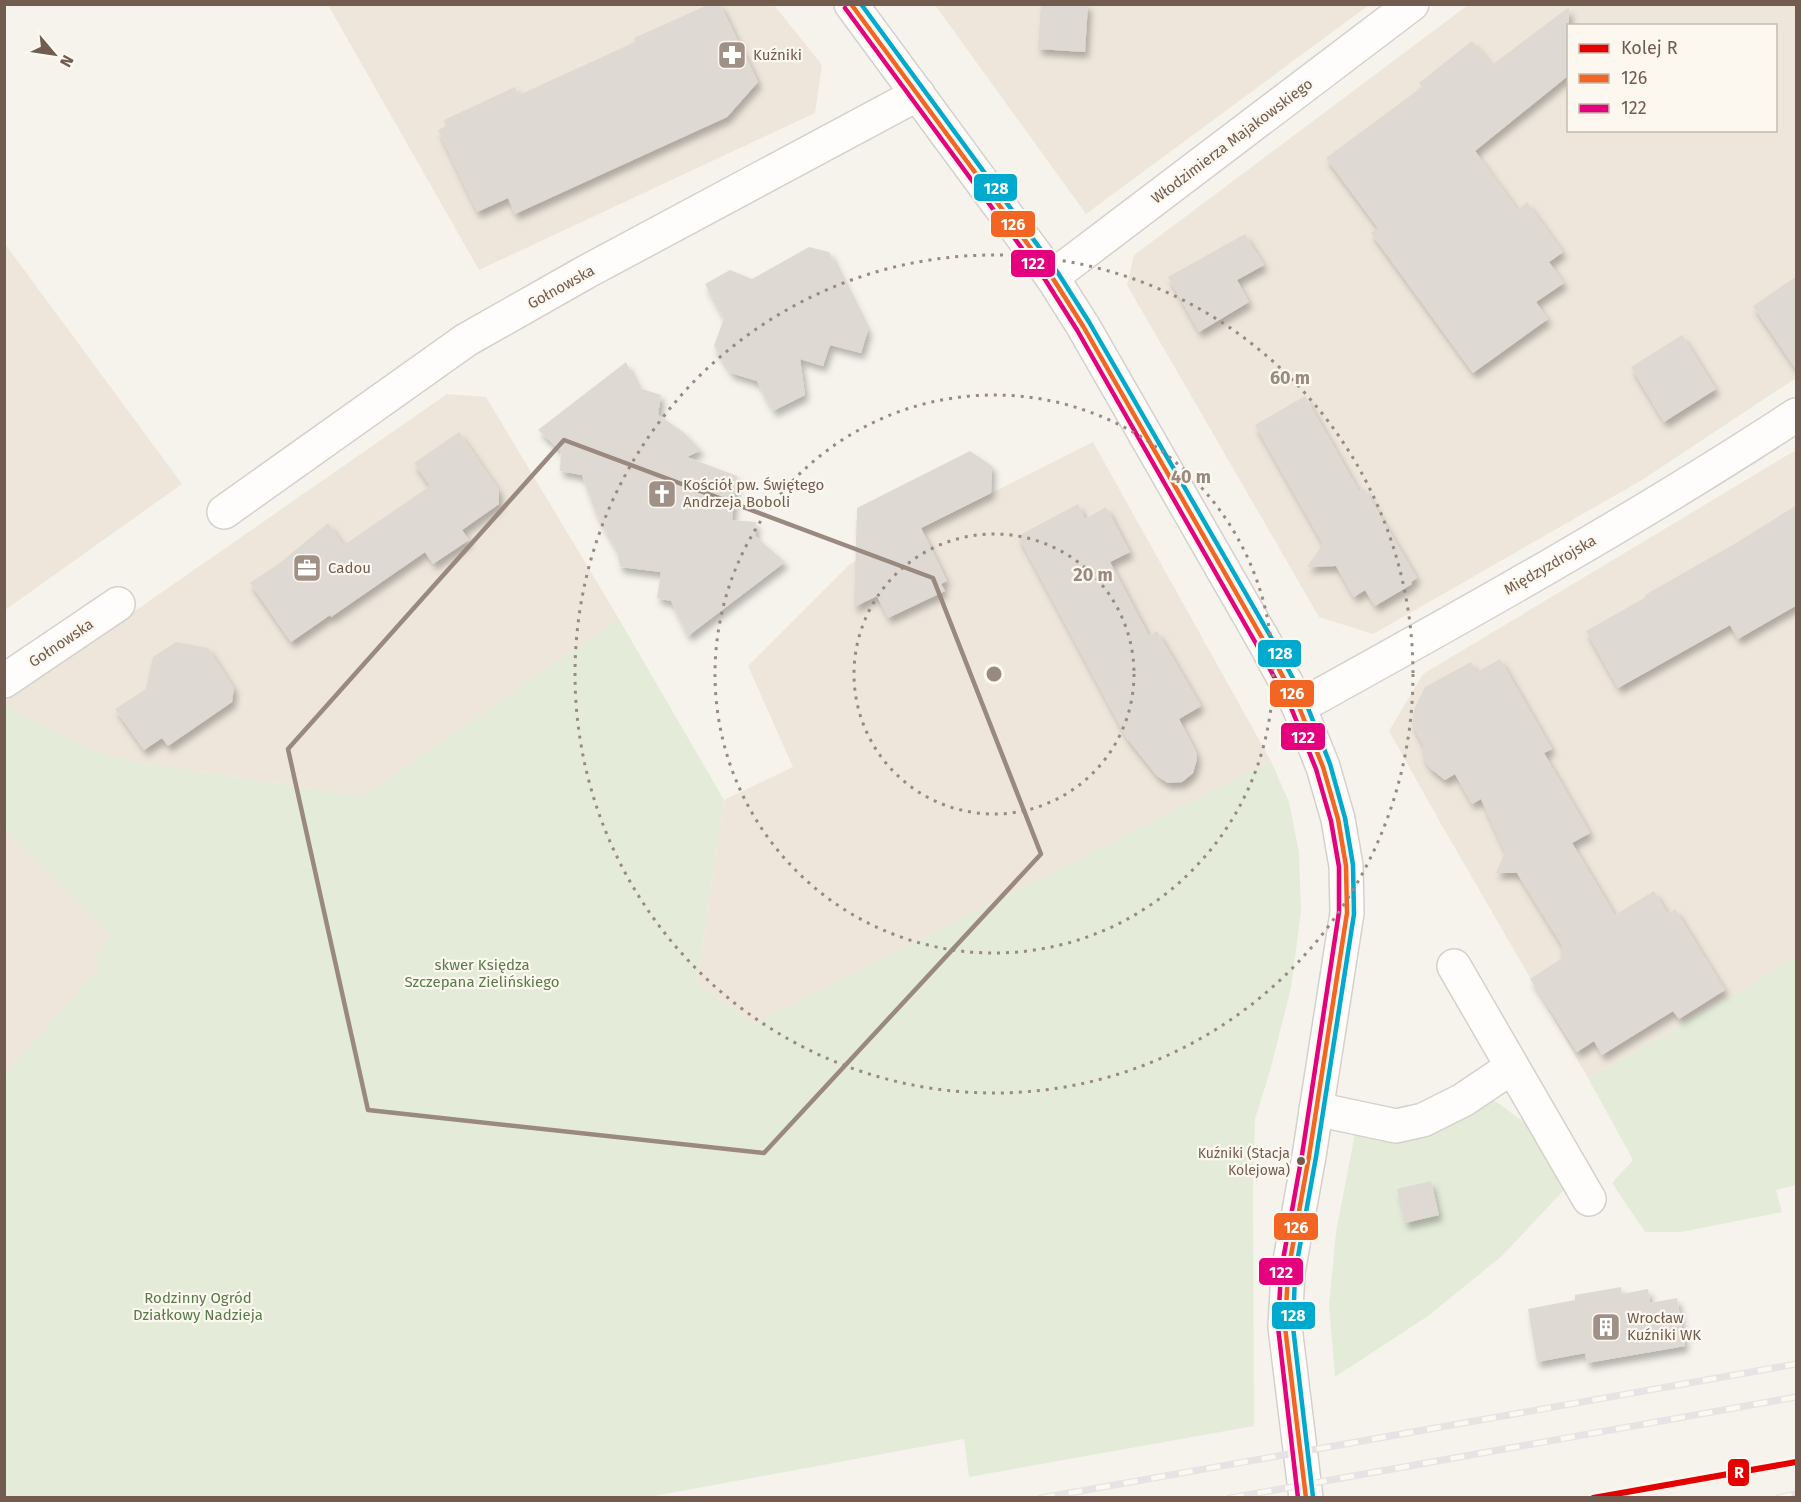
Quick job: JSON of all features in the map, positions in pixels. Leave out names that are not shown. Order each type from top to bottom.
[{"type":"street","name":"Włodzimierza Majakowskiego","points":[[1052,277],[1412,4]]},
{"type":"street","points":[[864,10],[918,94],[1052,277],[1107,367],[1265,643],[1299,707],[1323,767],[1338,819],[1346,866],[1347,913],[1288,1272],[1286,1327],[1306,1497]]},
{"type":"street","name":"Gołnowska","points":[[224,512],[466,340],[586,272],[918,94]]},
{"type":"street","name":"Międzyzdrojska","points":[[1299,707],[1527,579],[1716,468],[1797,415]]},
{"type":"street","name":"Gołnowska","points":[[4,681],[118,604]]},
{"type":"street","points":[[1454,966],[1588,1199]]},
{"type":"street","points":[[1316,1109],[1396,1126],[1423,1120],[1463,1100],[1512,1068]]},
{"type":"highlighted area","points":[[564,440],[933,578],[1041,854],[764,1153],[368,1110],[288,749]]},
{"type":"shaded area","points":[[328,5],[774,5],[822,65],[815,113],[479,270]]},
{"type":"shaded area","points":[[935,5],[1369,5],[1086,214]]},
{"type":"shaded area","points":[[1468,5],[1796,5],[1796,378],[1642,480],[1373,634],[1319,617],[1127,285],[1134,255]]},
{"type":"shaded area","points":[[5,244],[182,484],[4,610]]},
{"type":"shaded area","points":[[447,394],[486,397],[619,619],[363,796],[143,763],[93,751],[5,705],[4,702]]},
{"type":"shaded area","points":[[1093,442],[1271,761],[754,1024],[697,983],[724,800],[793,767],[748,666],[850,564]]},
{"type":"shaded area","points":[[1796,450],[1796,958],[1588,1078],[1389,731],[1423,674]]},
{"type":"shaded area","points":[[5,830],[112,936],[95,959],[101,965],[5,1074]]},
{"type":"green space","points":[[619,619],[724,800],[697,983],[754,1024],[1271,761],[1289,802],[1299,852],[1301,912],[1291,988],[1255,1119],[1254,1426],[969,1477],[964,1439],[649,1497],[5,1497],[5,1074],[101,965],[95,959],[111,936],[5,830],[5,705],[93,751],[143,763],[363,796]]},
{"type":"green space","points":[[1796,958],[1796,1185],[1776,1190],[1782,1212],[1681,1232],[1645,1232],[1612,1183],[1633,1160],[1588,1078]]},
{"type":"green space","points":[[1491,1098],[1528,1125],[1564,1190],[1502,1256],[1428,1316],[1335,1377],[1329,1305],[1336,1232],[1355,1133]]},
{"type":"building","points":[[710,4],[720,4],[758,82],[727,117],[515,214],[508,198],[477,212],[438,130],[446,126],[444,120],[515,87],[519,95],[635,42],[634,38]]},
{"type":"building","points":[[1041,4],[1088,4],[1085,52],[1038,49]]},
{"type":"building","points":[[1569,7],[1567,77],[1475,151],[1518,210],[1527,202],[1563,252],[1549,262],[1564,283],[1536,302],[1548,319],[1473,373],[1371,233],[1378,228],[1326,158],[1422,87],[1419,83],[1472,41],[1492,65]]},
{"type":"building","points":[[1245,234],[1264,265],[1237,280],[1249,302],[1199,332],[1168,277]]},
{"type":"building","points":[[809,247],[829,252],[868,330],[861,353],[830,345],[823,366],[800,359],[805,395],[773,411],[757,381],[731,373],[714,346],[724,318],[705,284],[730,270],[752,279]]},
{"type":"building","points":[[1797,276],[1797,371],[1753,306]]},
{"type":"building","points":[[1682,335],[1716,389],[1664,422],[1631,367]]},
{"type":"building","name":"Kościół pw. Świętego Andrzeja Boboli","points":[[626,362],[639,388],[661,395],[658,415],[682,431],[701,450],[687,457],[737,476],[732,520],[756,522],[755,536],[785,562],[688,636],[671,601],[657,598],[661,572],[620,567],[617,550],[596,513],[582,475],[560,471],[561,451],[538,430]]},
{"type":"building","points":[[1305,396],[1359,491],[1364,488],[1417,578],[1411,582],[1412,584],[1375,606],[1365,590],[1354,597],[1336,566],[1307,567],[1323,544],[1255,425]]},
{"type":"building","points":[[459,432],[499,490],[499,504],[462,530],[469,540],[433,564],[425,552],[291,642],[250,583],[281,562],[328,523],[344,545],[430,486],[414,463]]},
{"type":"building","points":[[970,451],[992,466],[991,493],[921,528],[947,581],[941,584],[945,591],[888,618],[877,596],[854,607],[857,508]]},
{"type":"building","points":[[1078,504],[1085,519],[1106,507],[1130,552],[1110,562],[1149,636],[1157,631],[1201,706],[1179,719],[1196,752],[1197,759],[1193,773],[1182,782],[1168,783],[1157,776],[1126,737],[1018,536]]},
{"type":"building","points":[[1797,505],[1797,605],[1738,639],[1730,625],[1618,688],[1586,631]]},
{"type":"building","points":[[176,642],[208,648],[234,688],[232,702],[168,746],[162,738],[144,750],[115,709],[146,689],[153,657]]},
{"type":"building","points":[[1500,659],[1552,749],[1544,753],[1590,833],[1572,843],[1615,915],[1654,891],[1668,914],[1675,909],[1725,990],[1679,1019],[1673,1011],[1602,1055],[1594,1041],[1577,1052],[1530,979],[1564,957],[1559,949],[1563,947],[1517,873],[1496,873],[1505,852],[1481,799],[1472,804],[1455,774],[1445,780],[1430,768],[1423,757],[1423,745],[1412,724],[1414,710],[1425,687],[1471,662],[1477,672]]},
{"type":"building","points":[[1431,1181],[1439,1215],[1405,1223],[1397,1189]]},
{"type":"building","name":"Wrocław Kuźniki WK","points":[[1621,1287],[1622,1294],[1648,1289],[1650,1303],[1677,1298],[1685,1346],[1587,1363],[1585,1353],[1537,1362],[1528,1309],[1575,1300],[1575,1295]]},
{"type":"railway","points":[[1041,1498],[1796,1364]]},
{"type":"railway","points":[[1230,1498],[1796,1397]]},
{"type":"railway","points":[[1778,1498],[1796,1494]]},
{"type":"rail line","name":"R","points":[[1593,1498],[1796,1462]]},
{"type":"transit line","name":"126","points":[[851,4],[1052,277],[1083,326],[1265,643],[1299,707],[1323,767],[1338,819],[1346,866],[1347,913],[1309,1156],[1288,1272],[1285,1327],[1306,1498]]},
{"type":"transit line","name":"128","points":[[861,4],[1058,273],[1089,322],[1272,639],[1306,703],[1330,764],[1345,818],[1353,865],[1354,914],[1316,1157],[1295,1273],[1293,1327],[1313,1497]]},
{"type":"transit line","name":"122","points":[[845,8],[1046,281],[1077,330],[1258,647],[1292,710],[1316,769],[1331,821],[1339,867],[1339,912],[1302,1155],[1281,1271],[1278,1327],[1298,1498]]},
{"type":"place","name":"Kuźniki","points":[[732,55]]},
{"type":"place","name":"Kościół pw. Świętego Andrzeja Boboli","points":[[662,494]]},
{"type":"place","name":"Cadou","points":[[307,568]]},
{"type":"place","name":"Kuźniki (Stacja Kolejowa)","points":[[1301,1161]]},
{"type":"place","name":"Wrocław Kuźniki WK","points":[[1606,1327]]},
{"type":"park label","name":"skwer Księdza Szczepana Zielińskiego","points":[[482,974]]},
{"type":"park label","name":"Rodzinny Ogród Działkowy Nadzieja","points":[[198,1306]]}]
